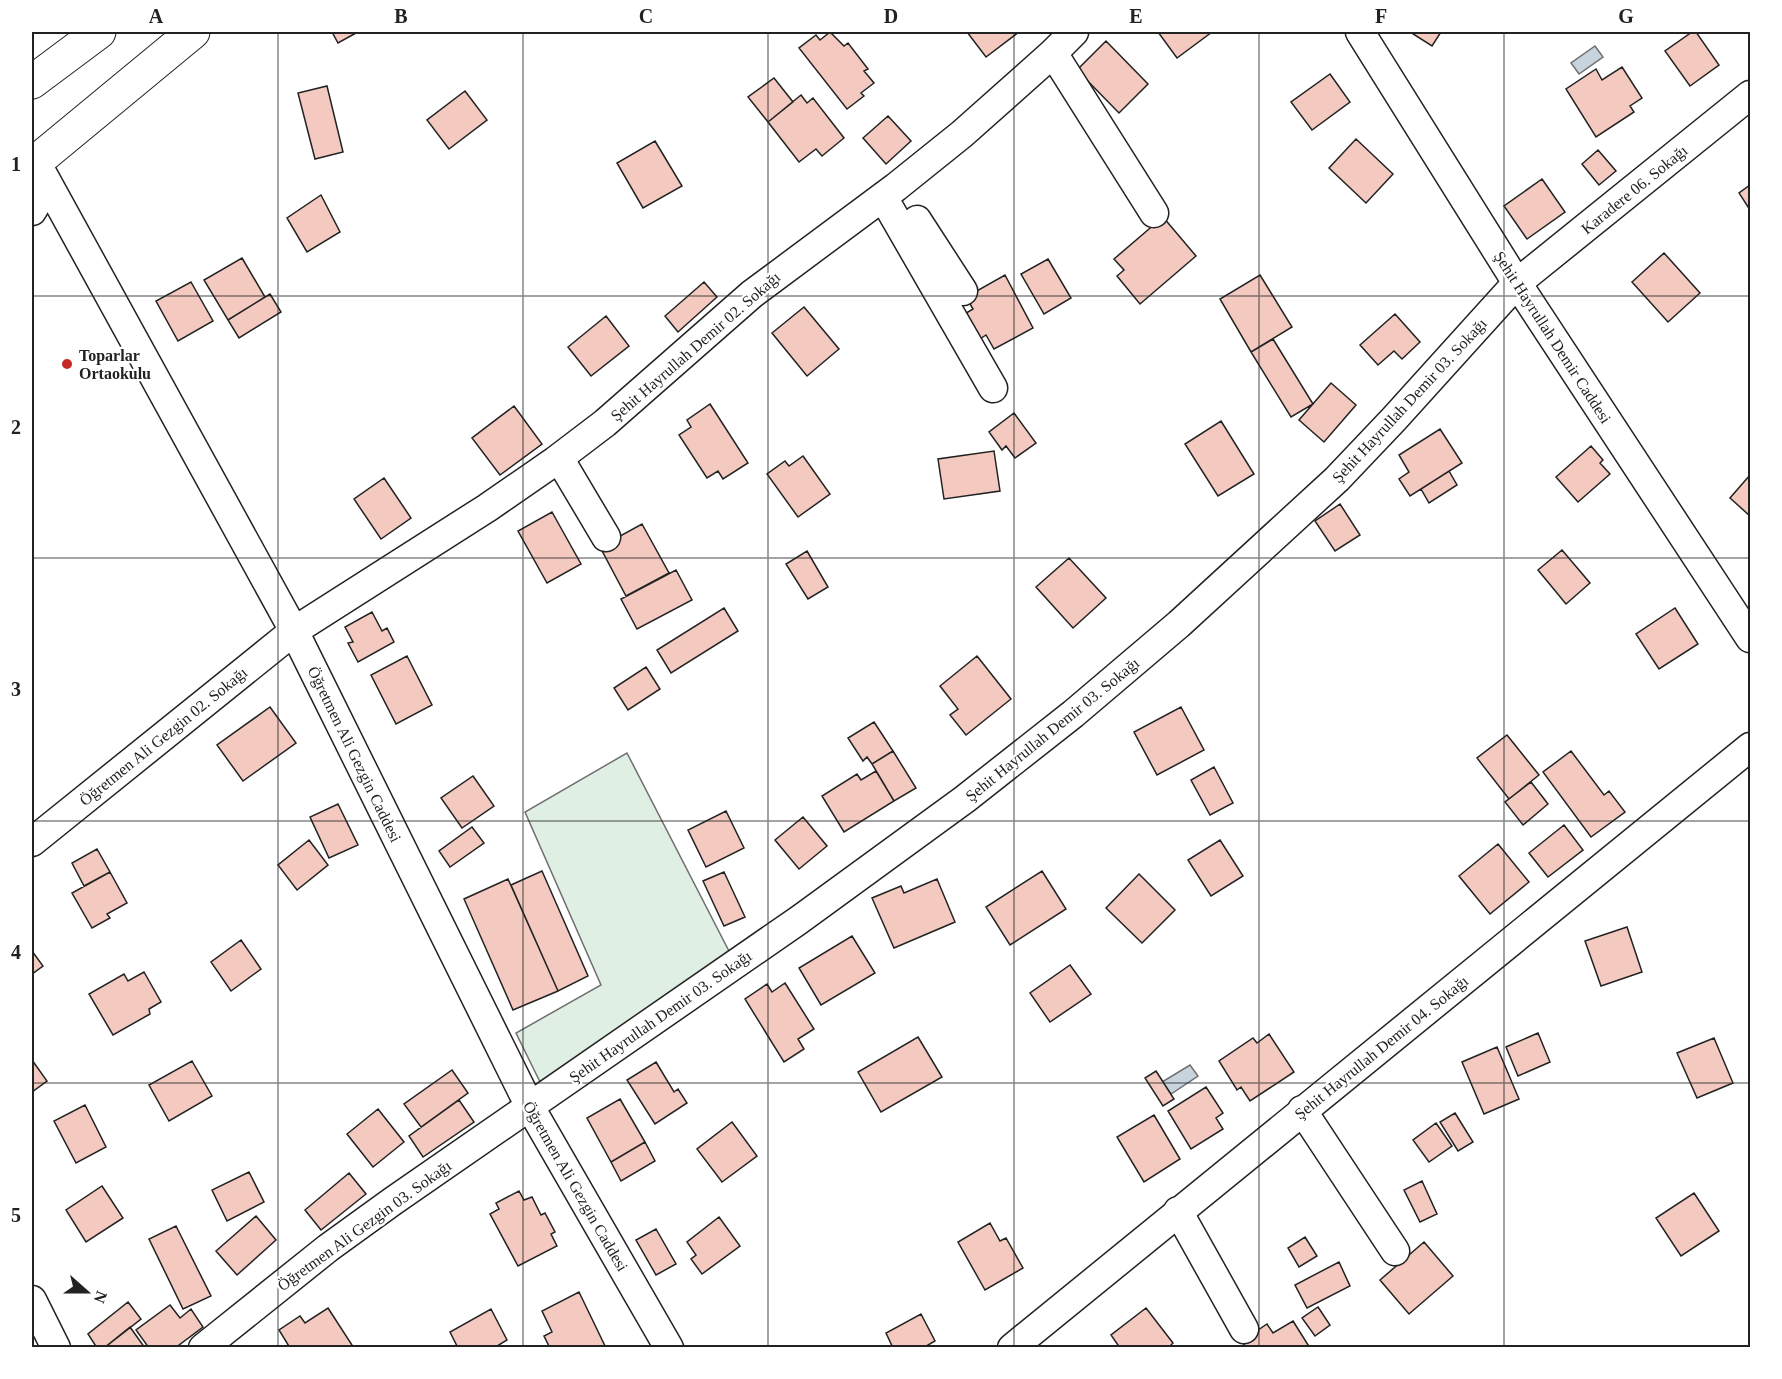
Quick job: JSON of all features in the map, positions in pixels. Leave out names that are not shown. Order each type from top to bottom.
[{"type":"highway","points":[[32,82],[99,32]]},
{"type":"highway","points":[[38,170],[193,32]]},
{"type":"street","name":"Şehit Hayrullah Demir 02. Sokağı","points":[[294,631],[487,508],[559,459],[605,423],[752,294],[890,192],[962,134],[1074,32]]},
{"type":"street","name":"Şehit Hayrullah Demir Caddesi","points":[[1360,32],[1517,283],[1750,638]]},
{"type":"street","points":[[1053,53],[1154,213]]},
{"type":"street","name":"Karadere 06. Sokağı","points":[[1517,283],[1750,95]]},
{"type":"street","points":[[32,211],[38,170]]},
{"type":"street","name":"Öğretmen Ali Gezgin Caddesi","points":[[38,170],[294,631],[530,1107],[669,1347]]},
{"type":"street","points":[[890,192],[963,291]]},
{"type":"street","points":[[890,192],[993,388]]},
{"type":"street","name":"Şehit Hayrullah Demir 03. Sokağı","points":[[530,1107],[799,920],[965,800],[1073,714],[1179,624],[1336,479],[1394,419],[1517,283]]},
{"type":"street","points":[[559,459],[606,537]]},
{"type":"street","name":"Öğretmen Ali Gezgin 02. Sokağı","points":[[32,842],[294,631]]},
{"type":"street","name":"Şehit Hayrullah Demir 04. Sokağı","points":[[1012,1347],[1750,747]]},
{"type":"street","name":"Öğretmen Ali Gezgin 03. Sokağı","points":[[203,1347],[328,1248],[530,1107]]},
{"type":"street","points":[[1302,1110],[1395,1251]]},
{"type":"street","points":[[1178,1211],[1244,1329]]},
{"type":"street","points":[[32,1300],[56,1347]]},
{"type":"green space","points":[[627,753],[731,955],[542,1086],[516,1033],[601,985],[525,812]]},
{"type":"shaded area","points":[[1595,46],[1603,57],[1579,74],[1571,63]]},
{"type":"shaded area","points":[[1190,1065],[1198,1076],[1171,1094],[1162,1082]]},
{"type":"building","points":[[332,32],[355,32],[356,33],[338,43]]},
{"type":"building","points":[[830,32],[844,46],[848,43],[868,69],[864,71],[874,83],[861,93],[864,96],[847,109],[799,48],[816,35],[820,40]]},
{"type":"building","points":[[967,32],[1019,32],[986,57]]},
{"type":"building","points":[[1158,32],[1212,32],[1177,58]]},
{"type":"building","points":[[1410,32],[1441,32],[1432,46]]},
{"type":"building","points":[[1692,32],[1696,32],[1719,65],[1690,86],[1665,51]]},
{"type":"building","points":[[1106,41],[1148,84],[1119,113],[1077,70]]},
{"type":"building","points":[[1622,67],[1642,98],[1630,106],[1634,112],[1596,137],[1566,89],[1596,69],[1602,80]]},
{"type":"building","points":[[1330,74],[1350,102],[1312,130],[1291,102]]},
{"type":"building","points":[[774,78],[793,102],[768,122],[748,97]]},
{"type":"building","points":[[327,86],[343,152],[315,159],[298,93]]},
{"type":"building","points":[[465,91],[487,120],[449,149],[427,120]]},
{"type":"building","points":[[801,95],[807,103],[813,98],[844,138],[822,156],[816,149],[799,162],[768,122]]},
{"type":"building","points":[[888,116],[911,141],[886,164],[863,138]]},
{"type":"building","points":[[1356,139],[1393,174],[1366,203],[1329,168]]},
{"type":"building","points":[[655,141],[682,186],[643,208],[617,163]]},
{"type":"building","points":[[1598,150],[1616,171],[1599,185],[1582,164]]},
{"type":"building","points":[[1542,179],[1565,212],[1527,239],[1504,206]]},
{"type":"building","points":[[1750,185],[1750,210],[1739,193]]},
{"type":"building","points":[[321,195],[340,232],[307,252],[287,218]]},
{"type":"building","points":[[1163,217],[1196,256],[1140,304],[1117,276],[1124,270],[1114,259]]},
{"type":"building","points":[[1664,253],[1700,293],[1668,322],[1632,282]]},
{"type":"building","points":[[242,258],[265,297],[228,320],[204,280]]},
{"type":"building","points":[[1048,259],[1071,298],[1044,314],[1021,274]]},
{"type":"building","points":[[1005,275],[1033,328],[994,349],[986,335],[977,341],[963,315],[973,309],[966,297]]},
{"type":"building","points":[[1260,275],[1292,327],[1251,352],[1220,299]]},
{"type":"building","points":[[191,282],[213,321],[178,341],[156,301]]},
{"type":"building","points":[[704,282],[717,297],[678,332],[665,316]]},
{"type":"building","points":[[270,294],[281,312],[239,338],[228,320]]},
{"type":"building","points":[[804,307],[839,349],[807,376],[772,333]]},
{"type":"building","points":[[1395,314],[1420,342],[1402,359],[1394,351],[1378,365],[1360,345]]},
{"type":"building","points":[[606,316],[629,346],[591,376],[568,347]]},
{"type":"building","points":[[1273,339],[1313,404],[1291,417],[1251,352]]},
{"type":"building","points":[[1331,383],[1356,405],[1324,442],[1299,420]]},
{"type":"building","points":[[710,404],[748,463],[723,479],[718,471],[707,478],[679,435],[691,427],[687,420]]},
{"type":"building","points":[[514,406],[542,444],[500,475],[472,438]]},
{"type":"building","points":[[1014,413],[1036,443],[1015,458],[1006,446],[1002,450],[989,432]]},
{"type":"building","points":[[1221,421],[1254,474],[1218,496],[1185,444]]},
{"type":"building","points":[[1440,429],[1462,463],[1410,496],[1399,479],[1409,472],[1399,455]]},
{"type":"building","points":[[1591,446],[1603,460],[1600,463],[1610,474],[1578,502],[1556,477]]},
{"type":"building","points":[[994,451],[1000,491],[944,499],[938,459]]},
{"type":"building","points":[[803,456],[830,494],[798,517],[767,474],[785,461],[789,466]]},
{"type":"building","points":[[1449,471],[1457,485],[1429,503],[1421,489]]},
{"type":"building","points":[[1750,475],[1750,516],[1730,498]]},
{"type":"building","points":[[384,478],[411,518],[381,539],[354,499]]},
{"type":"building","points":[[1340,504],[1360,535],[1335,551],[1315,521]]},
{"type":"building","points":[[552,512],[581,564],[547,583],[518,531]]},
{"type":"building","points":[[642,524],[669,573],[626,596],[600,547]]},
{"type":"building","points":[[1562,550],[1590,583],[1566,604],[1538,570]]},
{"type":"building","points":[[807,551],[828,587],[808,599],[786,564]]},
{"type":"building","points":[[1069,558],[1106,598],[1073,628],[1036,587]]},
{"type":"building","points":[[676,570],[692,600],[637,629],[621,599]]},
{"type":"building","points":[[724,608],[738,631],[671,673],[657,650]]},
{"type":"building","points":[[1675,608],[1698,644],[1659,669],[1636,634]]},
{"type":"building","points":[[372,612],[382,631],[387,628],[394,642],[358,662],[348,643],[353,642],[345,627]]},
{"type":"building","points":[[407,656],[432,705],[396,724],[371,675]]},
{"type":"building","points":[[977,656],[1011,699],[966,735],[950,715],[958,709],[940,686]]},
{"type":"building","points":[[646,667],[660,689],[628,710],[614,688]]},
{"type":"building","points":[[270,707],[296,743],[243,781],[217,745]]},
{"type":"building","points":[[1181,707],[1204,750],[1157,775],[1134,732]]},
{"type":"building","points":[[874,722],[893,751],[872,764],[867,757],[863,761],[848,738]]},
{"type":"building","points":[[1507,735],[1539,775],[1509,799],[1477,758]]},
{"type":"building","points":[[893,751],[916,788],[894,801],[872,764]]},
{"type":"building","points":[[1571,751],[1604,795],[1609,791],[1625,812],[1591,837],[1543,772]]},
{"type":"building","points":[[1214,767],[1233,803],[1210,815],[1191,780]]},
{"type":"building","points":[[876,771],[894,801],[844,832],[822,796],[857,774],[861,780]]},
{"type":"building","points":[[473,776],[494,806],[462,828],[441,798]]},
{"type":"building","points":[[1531,782],[1548,804],[1523,825],[1505,802]]},
{"type":"building","points":[[338,804],[358,845],[329,858],[310,817]]},
{"type":"building","points":[[726,811],[744,848],[706,867],[688,830]]},
{"type":"building","points":[[803,817],[827,846],[799,869],[775,840]]},
{"type":"building","points":[[1564,825],[1583,850],[1548,877],[1529,853]]},
{"type":"building","points":[[472,827],[484,843],[450,867],[439,851]]},
{"type":"building","points":[[309,840],[328,865],[297,890],[278,865]]},
{"type":"building","points":[[1220,840],[1243,876],[1211,896],[1188,860]]},
{"type":"building","points":[[1498,844],[1529,882],[1490,914],[1459,876]]},
{"type":"building","points":[[97,849],[110,872],[84,886],[72,863]]},
{"type":"building","points":[[542,871],[588,976],[558,991],[511,885]]},
{"type":"building","points":[[1042,871],[1066,909],[1010,945],[986,907]]},
{"type":"building","points":[[110,872],[127,903],[107,914],[110,918],[92,928],[72,893]]},
{"type":"building","points":[[724,872],[745,917],[724,926],[703,881]]},
{"type":"building","points":[[1139,874],[1175,910],[1142,943],[1106,908]]},
{"type":"building","points":[[508,879],[558,991],[513,1010],[464,899]]},
{"type":"building","points":[[937,879],[955,922],[894,948],[872,898],[901,886],[904,893]]},
{"type":"building","points":[[1627,927],[1642,972],[1601,986],[1585,941]]},
{"type":"building","points":[[852,936],[875,973],[821,1005],[799,968]]},
{"type":"building","points":[[241,940],[261,969],[231,991],[211,962]]},
{"type":"building","points":[[32,951],[43,966],[32,974]]},
{"type":"building","points":[[1070,965],[1091,994],[1050,1022],[1030,993]]},
{"type":"building","points":[[144,972],[161,1002],[149,1009],[150,1014],[113,1035],[89,994],[124,974],[128,981]]},
{"type":"building","points":[[785,983],[814,1029],[798,1039],[804,1049],[784,1062],[745,999],[767,984],[772,992]]},
{"type":"building","points":[[1538,1033],[1550,1062],[1518,1076],[1506,1047]]},
{"type":"building","points":[[1269,1034],[1294,1072],[1250,1101],[1241,1087],[1237,1090],[1219,1061],[1253,1038],[1257,1043]]},
{"type":"building","points":[[918,1037],[942,1077],[881,1112],[858,1072]]},
{"type":"building","points":[[1714,1038],[1733,1083],[1697,1098],[1677,1053]]},
{"type":"building","points":[[1497,1047],[1519,1099],[1484,1114],[1462,1062]]},
{"type":"building","points":[[32,1060],[47,1081],[32,1092]]},
{"type":"building","points":[[192,1061],[212,1096],[169,1121],[149,1085]]},
{"type":"building","points":[[656,1062],[674,1092],[678,1089],[687,1103],[655,1124],[627,1080]]},
{"type":"building","points":[[452,1070],[468,1093],[421,1127],[404,1104]]},
{"type":"building","points":[[1156,1071],[1174,1099],[1163,1106],[1145,1078]]},
{"type":"building","points":[[1206,1087],[1223,1113],[1216,1118],[1223,1129],[1191,1149],[1168,1111]]},
{"type":"building","points":[[620,1099],[645,1142],[611,1162],[587,1118]]},
{"type":"building","points":[[459,1100],[474,1122],[423,1157],[409,1136]]},
{"type":"building","points":[[85,1105],[106,1147],[76,1163],[54,1121]]},
{"type":"building","points":[[378,1109],[404,1142],[373,1167],[347,1134]]},
{"type":"building","points":[[1455,1113],[1473,1142],[1458,1151],[1440,1122]]},
{"type":"building","points":[[1154,1115],[1180,1159],[1144,1182],[1117,1137]]},
{"type":"building","points":[[732,1122],[757,1156],[722,1182],[697,1149]]},
{"type":"building","points":[[1436,1123],[1452,1146],[1429,1162],[1413,1140]]},
{"type":"building","points":[[645,1142],[655,1161],[621,1181],[611,1162]]},
{"type":"building","points":[[249,1172],[264,1202],[227,1221],[212,1190]]},
{"type":"building","points":[[349,1173],[366,1194],[321,1230],[305,1210]]},
{"type":"building","points":[[1422,1181],[1437,1214],[1420,1222],[1404,1190]]},
{"type":"building","points":[[102,1186],[123,1218],[86,1242],[66,1210]]},
{"type":"building","points":[[519,1191],[524,1200],[532,1197],[541,1215],[545,1213],[555,1232],[551,1234],[557,1246],[518,1266],[490,1214],[499,1209],[496,1203]]},
{"type":"building","points":[[1694,1193],[1719,1231],[1681,1256],[1656,1218]]},
{"type":"building","points":[[256,1216],[276,1240],[237,1275],[216,1251]]},
{"type":"building","points":[[719,1217],[740,1246],[702,1274],[691,1259],[696,1255],[687,1242]]},
{"type":"building","points":[[990,1223],[1000,1241],[1006,1238],[1023,1268],[985,1290],[958,1242]]},
{"type":"building","points":[[176,1226],[211,1296],[183,1309],[149,1239]]},
{"type":"building","points":[[656,1229],[676,1264],[656,1275],[636,1240]]},
{"type":"building","points":[[1305,1237],[1317,1256],[1299,1267],[1288,1248]]},
{"type":"building","points":[[1424,1242],[1453,1276],[1409,1314],[1380,1280]]},
{"type":"building","points":[[1339,1262],[1350,1286],[1307,1308],[1295,1285]]},
{"type":"building","points":[[579,1292],[606,1348],[550,1348],[544,1336],[552,1332],[542,1311]]},
{"type":"building","points":[[128,1302],[141,1319],[104,1348],[97,1348],[88,1334]]},
{"type":"building","points":[[170,1305],[180,1318],[191,1309],[203,1327],[175,1348],[149,1348],[136,1330]]},
{"type":"building","points":[[1318,1307],[1330,1325],[1315,1336],[1302,1318]]},
{"type":"building","points":[[328,1308],[352,1345],[348,1348],[290,1348],[279,1330],[300,1316],[305,1323]]},
{"type":"building","points":[[1146,1308],[1173,1343],[1168,1348],[1120,1348],[1111,1335]]},
{"type":"building","points":[[491,1309],[507,1340],[494,1348],[458,1348],[450,1332]]},
{"type":"building","points":[[921,1314],[935,1341],[923,1348],[893,1348],[886,1333]]},
{"type":"building","points":[[1293,1321],[1310,1348],[1246,1348],[1242,1341],[1267,1324],[1273,1333]]},
{"type":"building","points":[[130,1327],[145,1348],[104,1348]]},
{"type":"place","name":"Toparlar Ortaokulu","points":[[67,364]]}]
